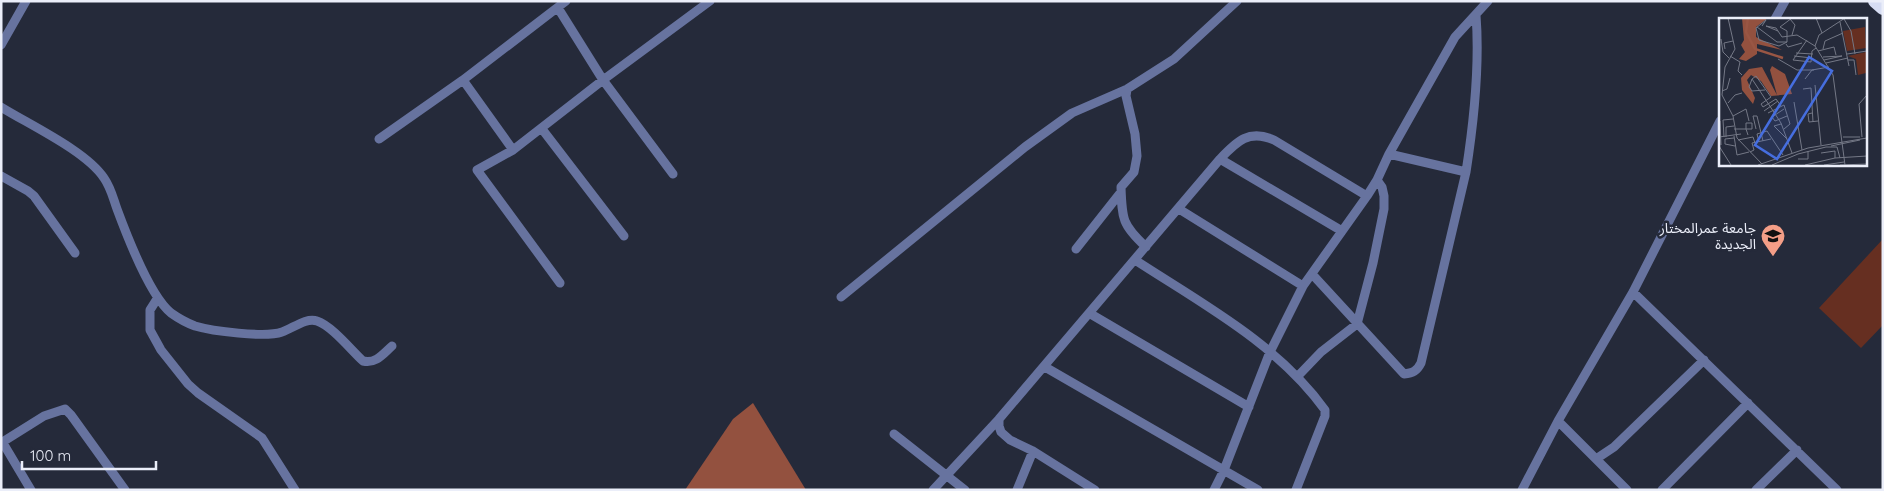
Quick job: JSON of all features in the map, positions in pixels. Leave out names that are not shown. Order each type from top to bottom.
[{"type":"highway","points":[[1875,1],[1883,8]]},
{"type":"street","points":[[1,45],[26,1]]},
{"type":"street","points":[[379,139],[463,80],[566,1]]},
{"type":"street","points":[[560,283],[477,170],[512,150],[542,129],[603,80],[710,1]]},
{"type":"street","points":[[841,297],[1025,147],[1072,113],[1127,89],[1174,59],[1236,1]]},
{"type":"street","points":[[1214,490],[1224,470],[1270,352],[1303,286],[1377,180],[1389,154],[1444,54],[1456,36],[1488,1]]},
{"type":"street","points":[[1776,18],[1785,1]]},
{"type":"street","points":[[558,8],[603,80],[673,174]]},
{"type":"street","points":[[1312,274],[1404,374],[1418,370],[1466,172],[1478,44],[1476,15]]},
{"type":"street","points":[[463,80],[512,150]]},
{"type":"street","points":[[1127,89],[1126,96],[1138,156],[1134,172],[1121,188],[1122,216],[1132,234],[1146,247]]},
{"type":"street","points":[[1,107],[83,156],[103,176],[112,191],[130,243],[157,298],[171,312],[186,322],[206,328],[263,334],[280,333],[308,321],[318,321],[329,328],[363,361],[370,362],[377,359],[392,346]]},
{"type":"street","points":[[1522,490],[1558,422],[1633,292],[1719,123]]},
{"type":"street","points":[[542,129],[624,236]]},
{"type":"street","points":[[933,490],[999,419],[1180,209],[1220,159],[1235,144],[1244,138],[1256,135],[1265,136],[1367,196]]},
{"type":"street","points":[[1389,154],[1466,172]]},
{"type":"street","points":[[1220,159],[1342,231]]},
{"type":"street","points":[[1,176],[28,190],[34,196],[75,254]]},
{"type":"street","points":[[1297,378],[1321,352],[1357,324],[1373,263],[1384,209],[1382,187],[1377,180]]},
{"type":"street","points":[[1076,249],[1121,192]]},
{"type":"street","points":[[1180,209],[1303,286]]},
{"type":"street","points":[[1135,260],[1249,335],[1270,352],[1320,403],[1325,416],[1296,490]]},
{"type":"street","points":[[1633,292],[1837,490]]},
{"type":"street","points":[[157,298],[150,310],[150,330],[161,350],[188,384],[198,393],[262,438],[295,490]]},
{"type":"street","points":[[1089,313],[1249,407]]},
{"type":"street","points":[[1596,459],[1614,446],[1704,360]]},
{"type":"street","points":[[1045,366],[1258,490]]},
{"type":"street","points":[[1662,490],[1748,403]]},
{"type":"street","points":[[31,490],[2,443],[44,416],[65,410],[71,415],[126,490]]},
{"type":"street","points":[[999,419],[1001,432],[1010,440],[1033,451],[1094,490]]},
{"type":"street","points":[[1558,422],[1627,490]]},
{"type":"street","points":[[894,434],[965,490]]},
{"type":"street","points":[[1756,490],[1797,450]]},
{"type":"street","points":[[1017,490],[1033,451]]},
{"type":"shaded area","points":[[1883,239],[1883,325],[1861,348],[1819,308]]},
{"type":"shaded area","points":[[753,403],[806,490],[685,490],[733,419]]},
{"type":"place","name":"جامعة عمرالمختار الجديدة","points":[[1773,257]]}]
